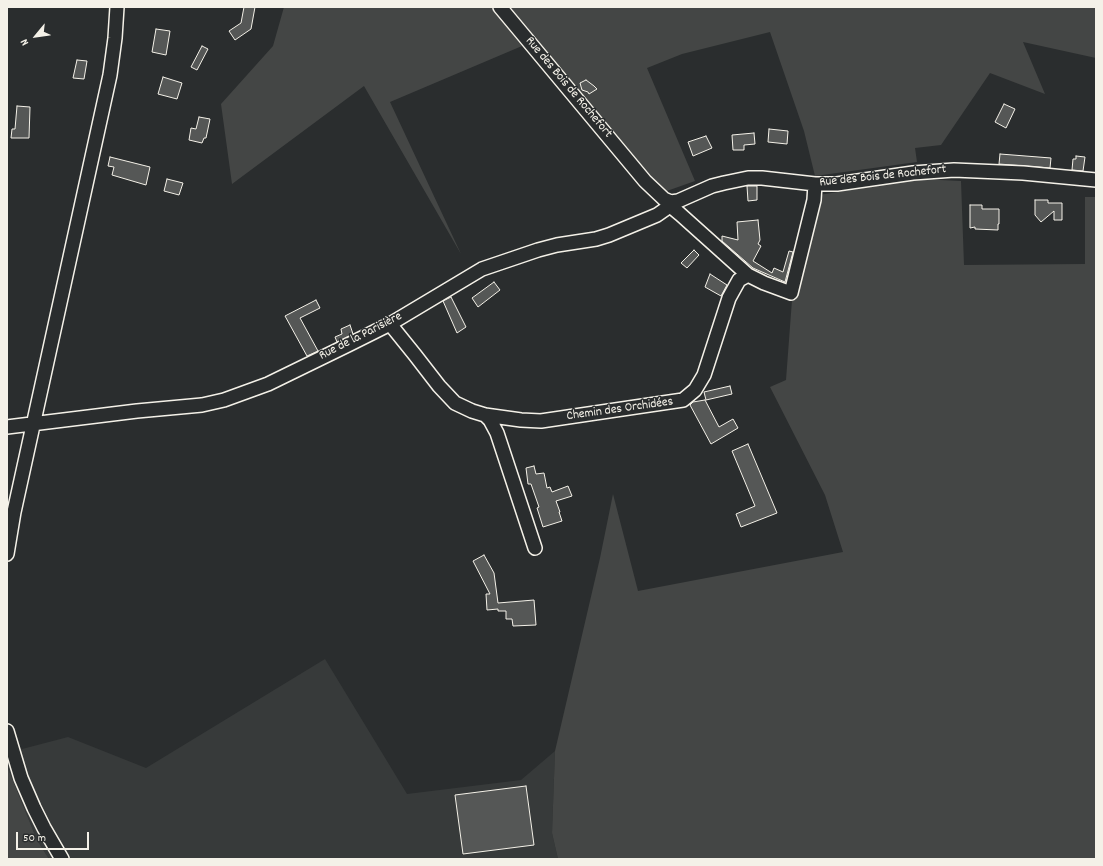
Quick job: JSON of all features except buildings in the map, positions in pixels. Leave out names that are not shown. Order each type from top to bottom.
[{"type":"street","points":[[7,554],[14,512],[110,76],[115,38],[116,7]]},
{"type":"street","name":"Rue des Bois de Rochefort","points":[[500,7],[645,181],[664,199],[671,202],[678,201],[712,186],[748,178],[762,178],[815,184],[837,184],[912,173],[954,170],[1096,180]]},
{"type":"street","points":[[671,202],[680,214],[748,275],[764,283],[791,293],[814,200],[815,184]]},
{"type":"street","name":"Rue de la Parisière","points":[[7,427],[137,411],[190,407],[224,400],[268,384],[390,324],[482,269],[538,250],[557,245],[596,239],[609,235],[657,215],[667,208],[671,202]]},
{"type":"street","name":"Chemin des Orchidées","points":[[390,324],[439,386],[455,403],[485,415],[541,421],[683,400],[695,390],[704,375],[729,298],[739,280],[748,275]]},
{"type":"street","points":[[485,415],[490,420],[497,433],[536,548]]},
{"type":"street","points":[[7,731],[21,778],[44,828],[62,859]]},
{"type":"shaded area","points":[[284,7],[494,7],[492,9],[522,46],[390,102],[461,254],[364,86],[232,184],[221,104],[273,46]]},
{"type":"shaded area","points":[[510,7],[1096,7],[1096,58],[1023,42],[1045,94],[990,73],[941,145],[915,148],[917,162],[815,176],[804,131],[770,32],[682,54],[647,68],[695,181],[664,192]]},
{"type":"shaded area","points":[[920,179],[961,181],[964,265],[1085,264],[1085,197],[1096,197],[1096,859],[558,859],[552,833],[555,751],[600,558],[613,494],[638,591],[843,552],[825,495],[770,387],[786,380],[792,300],[819,195]]},
{"type":"shaded area","points":[[325,659],[407,794],[521,780],[555,751],[552,833],[558,859],[49,859],[37,840],[7,766],[7,753],[68,737],[146,768]]},
{"type":"shaded area","points":[[7,766],[37,840],[49,859],[7,859]]}]
